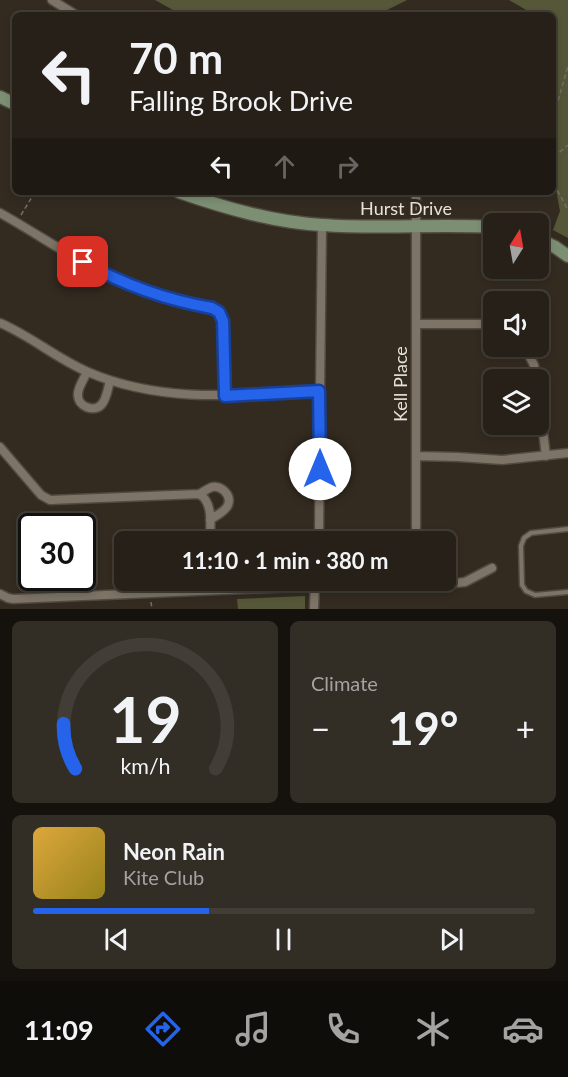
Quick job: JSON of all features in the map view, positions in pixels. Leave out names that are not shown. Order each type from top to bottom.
[{"type":"street","points":[[52,0],[71,12]]},
{"type":"street","name":"Hurst Drive","points":[[188,195],[237,211],[322,225],[483,227]]},
{"type":"street","name":"Kell Place","points":[[416,195],[416,531]]},
{"type":"street","points":[[0,213],[106,275],[167,299],[212,308],[219,312],[223,321],[225,396]]},
{"type":"street","points":[[319,531],[322,225]]},
{"type":"street","points":[[549,244],[568,256]]},
{"type":"street","points":[[0,324],[87,372],[110,381],[161,393],[225,396],[319,391]]},
{"type":"street","points":[[416,324],[483,324]]},
{"type":"street","points":[[87,372],[78,393],[85,407],[91,409],[103,403],[110,381]]},
{"type":"street","points":[[543,435],[546,456]]},
{"type":"street","points":[[0,447],[41,495],[50,500],[199,494],[214,487],[220,488],[227,494],[229,500],[225,509],[210,520]]},
{"type":"street","points":[[416,456],[502,460],[568,453]]},
{"type":"street","points":[[199,494],[208,503],[210,531]]},
{"type":"street","points":[[456,583],[465,582],[492,568]]},
{"type":"street","points":[[0,594],[13,599],[127,591]]},
{"type":"street","points":[[314,609],[315,591]]},
{"type":"lane","points":[[568,529],[531,533],[524,538],[520,546],[522,585],[526,591],[535,595],[568,592]]},
{"type":"path","points":[[556,108],[568,66]]},
{"type":"path","points":[[556,155],[568,145]]},
{"type":"path","points":[[556,188],[568,210]]},
{"type":"path","points":[[21,215],[33,195]]},
{"type":"path","points":[[151,602],[152,609]]},
{"type":"green space","points":[[155,0],[407,0],[383,12],[177,12]]},
{"type":"green space","points":[[509,0],[568,0],[568,238],[553,230],[560,211],[556,190],[556,12],[528,11]]},
{"type":"green space","points":[[305,596],[305,609],[238,609],[237,599]]},
{"type":"route","points":[[83,262],[106,275],[142,290],[167,299],[212,308],[219,312],[223,321],[225,396],[319,391],[320,469]]}]
